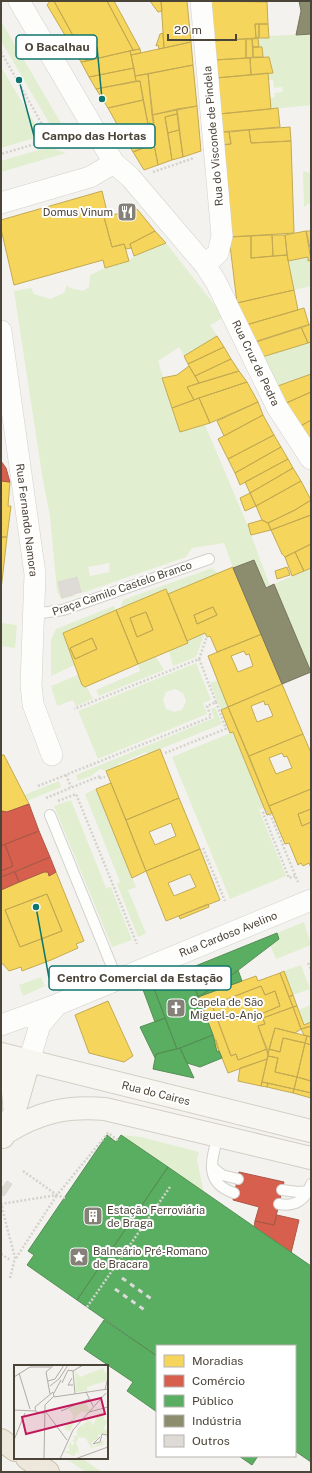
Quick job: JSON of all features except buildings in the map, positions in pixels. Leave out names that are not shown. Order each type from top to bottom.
[{"type":"highway","points":[[1,1440],[14,1449]]},
{"type":"highway","points":[[28,1459],[48,1472]]},
{"type":"main road","name":"Rua do Caires","points":[[1,1054],[311,1131]]},
{"type":"main road","points":[[7,1128],[29,1061]]},
{"type":"main road","points":[[1,1063],[9,1077],[15,1098],[7,1128]]},
{"type":"main road","points":[[7,1128],[58,1110],[82,1108],[125,1113],[311,1158]]},
{"type":"street","name":"Rua Cruz de Pedra","points":[[19,1],[114,163],[130,177],[205,265],[224,296],[277,407],[311,459]]},
{"type":"street","name":"Rua do Visconde de Pindela","points":[[201,1],[222,236],[218,253],[205,265]]},
{"type":"street","points":[[1,202],[90,177],[114,163]]},
{"type":"street","name":"Rua Fernando Namora","points":[[1,331],[32,542],[35,574],[31,685],[33,704],[52,755]]},
{"type":"street","name":"Rua Cardoso Avelino","points":[[1,1025],[56,1005],[311,900]]},
{"type":"street","name":"Rua Cardoso Avelino","points":[[29,1061],[40,1025],[56,1005]]},
{"type":"lane","name":"Praça Camilo Castelo Branco","points":[[34,614],[63,610],[209,559]]},
{"type":"lane","points":[[50,815],[117,979]]},
{"type":"lane","points":[[218,1136],[214,1149],[212,1168],[213,1179],[219,1186],[234,1193]]},
{"type":"lane","points":[[212,1168],[222,1175],[238,1179]]},
{"type":"lane","points":[[282,1190],[298,1192],[310,1188]]},
{"type":"lane","points":[[279,1204],[290,1206],[296,1204],[310,1188]]},
{"type":"path","points":[[1,52],[45,127],[47,138]]},
{"type":"path","points":[[47,138],[71,148],[78,148]]},
{"type":"path","points":[[1,154],[42,142],[47,138]]},
{"type":"path","points":[[148,174],[184,161]]},
{"type":"path","points":[[165,753],[227,728],[198,659],[207,636]]},
{"type":"path","points":[[74,709],[198,659]]},
{"type":"path","points":[[38,786],[211,716],[207,706],[216,702]]},
{"type":"path","points":[[66,775],[71,787]]},
{"type":"path","points":[[51,795],[100,776],[100,778],[104,777]]},
{"type":"path","points":[[52,804],[76,794],[137,944]]},
{"type":"path","points":[[268,810],[263,813],[289,878],[295,876]]},
{"type":"path","points":[[270,814],[293,872]]},
{"type":"path","points":[[203,848],[225,901]]},
{"type":"path","points":[[308,963],[311,969]]},
{"type":"path","points":[[10,1278],[15,1258],[57,1195],[108,1133],[118,1140]]},
{"type":"path","points":[[23,1171],[57,1195],[64,1198]]},
{"type":"path","points":[[87,1307],[170,1187]]},
{"type":"path","points":[[15,1258],[1,1204],[57,1195]]},
{"type":"path","points":[[1,1254],[10,1260]]},
{"type":"green space","points":[[1,21],[71,140],[55,133],[1,41]]},
{"type":"green space","points":[[311,34],[311,105],[271,109],[270,98],[275,97],[274,93],[283,92],[282,87],[274,88],[273,80],[269,80],[268,73],[273,72],[269,57],[263,57],[262,47],[259,47],[258,38]]},
{"type":"green space","points":[[1,67],[40,132],[38,137],[1,148]]},
{"type":"green space","points":[[49,147],[66,153],[1,172],[1,161]]},
{"type":"green space","points":[[303,171],[311,173],[311,202],[304,207]]},
{"type":"green space","points":[[166,243],[224,317],[210,325],[217,336],[184,356],[179,347],[158,361],[180,432],[205,425],[247,524],[270,586],[266,588],[254,560],[233,568],[224,543],[192,548],[186,557],[79,594],[81,592],[77,577],[58,582],[62,597],[74,594],[75,596],[61,599],[57,591],[50,516],[43,481],[14,291],[31,288],[34,294],[50,299],[64,293],[67,285],[70,288],[83,291],[89,287],[90,275],[105,268],[129,261],[134,256]],"holes":[[[109,563],[110,572],[90,576],[88,567]]]},
{"type":"green space","points":[[308,257],[308,260],[311,260],[311,286],[294,290],[288,261]]},
{"type":"green space","points":[[311,342],[311,374],[275,387],[262,357]]},
{"type":"green space","points":[[212,568],[218,573],[168,594],[166,589],[122,607],[121,605],[123,600]]},
{"type":"green space","points":[[311,568],[311,672],[274,584]]},
{"type":"green space","points":[[114,606],[116,610],[63,633],[75,665],[51,676],[51,640],[56,629]]},
{"type":"green space","points":[[1,623],[17,625],[15,648],[1,646]]},
{"type":"green space","points":[[205,633],[196,657],[173,666],[169,651]]},
{"type":"green space","points":[[156,657],[164,670],[99,696],[96,690],[140,671],[138,664]]},
{"type":"green space","points":[[196,663],[211,700],[203,703],[207,714],[98,759],[78,711]],"holes":[[[175,689],[183,693],[186,701],[182,710],[174,712],[166,709],[163,700],[166,692]]]},
{"type":"green space","points":[[78,675],[82,685],[86,686],[93,699],[76,706],[73,700],[57,706],[51,686]]},
{"type":"green space","points":[[218,680],[228,707],[221,710],[210,683]]},
{"type":"green space","points":[[215,707],[222,724],[148,754],[146,752],[106,771],[100,769],[91,776],[78,781],[76,775],[214,718],[211,709]]},
{"type":"green space","points":[[233,732],[264,808],[259,810],[286,876],[230,899],[172,757]]},
{"type":"green space","points":[[59,781],[61,787],[27,801],[24,795]]},
{"type":"green space","points":[[96,789],[136,887],[128,890],[146,933],[138,937],[117,884],[120,882],[85,794]]},
{"type":"green space","points":[[71,800],[106,888],[111,887],[132,940],[112,947],[54,806]]},
{"type":"green space","points":[[304,922],[311,945],[276,959],[270,945],[277,933]]},
{"type":"green space","points":[[301,965],[310,989],[293,995],[284,971]]},
{"type":"green space","points":[[41,977],[45,986],[23,996],[19,985]]},
{"type":"green space","points":[[311,1005],[311,1022],[304,1025],[298,1010]]},
{"type":"green space","points":[[121,1135],[141,1137],[199,1152],[197,1160],[204,1193]]},
{"type":"green space","points":[[66,1459],[82,1459],[102,1472],[86,1472]]},
{"type":"railway","points":[[122,1278],[153,1300]]},
{"type":"railway","points":[[115,1289],[146,1311]]},
{"type":"place","name":"Campo das Hortas","points":[[19,80]]},
{"type":"place","name":"O Bacalhau","points":[[102,99]]},
{"type":"place","name":"Domus Vinum","points":[[127,212]]},
{"type":"place","name":"Centro Comercial da Estação","points":[[36,907]]},
{"type":"place","name":"Capela de São Miguel-o-Anjo","points":[[176,1008]]},
{"type":"place","name":"Estação Ferroviária de Braga","points":[[93,1216]]},
{"type":"place","name":"Balneário Pré-Romano de Bracara","points":[[79,1257]]}]
